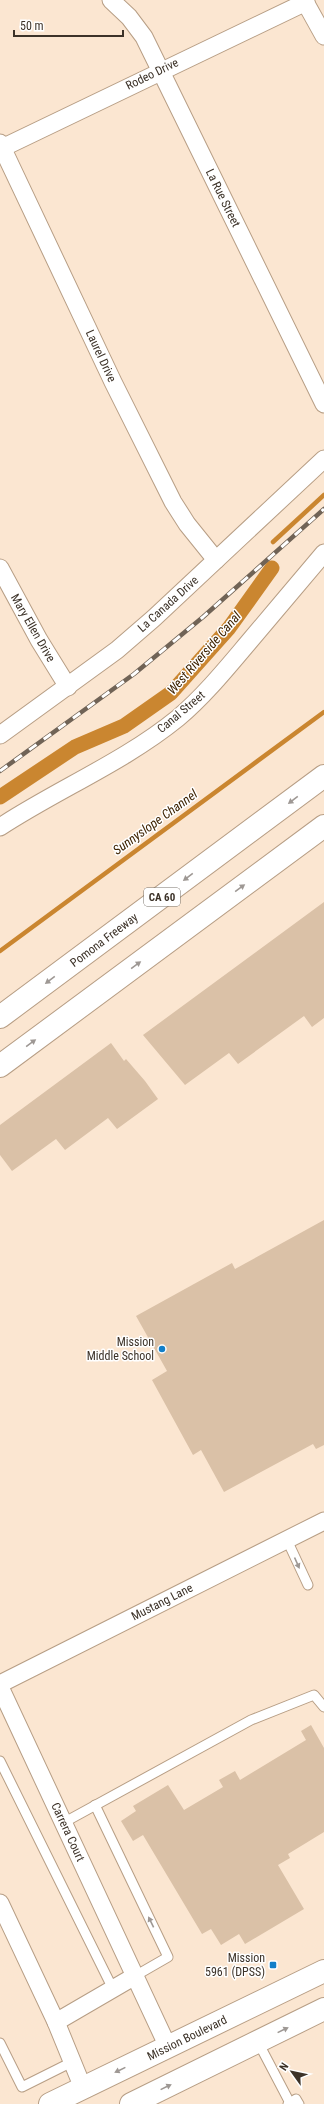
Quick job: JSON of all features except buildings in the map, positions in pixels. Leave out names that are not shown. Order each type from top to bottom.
[{"type":"main road","name":"Pomona Freeway","points":[[0,1017],[324,776]]},
{"type":"main road","points":[[0,1066],[324,826]]},
{"type":"main road","name":"Mission Boulevard","points":[[50,2104],[324,1971]]},
{"type":"main road","points":[[142,2102],[324,2009]]},
{"type":"street","name":"La Rue Street","points":[[111,0],[129,17],[144,37],[324,404]]},
{"type":"street","name":"Rodeo Drive","points":[[1,146],[305,1]]},
{"type":"street","points":[[305,1],[324,36]]},
{"type":"street","name":"Laurel Drive","points":[[1,146],[173,502],[187,524],[216,560]]},
{"type":"street","name":"La Canada Drive","points":[[0,735],[68,687],[138,632],[324,459]]},
{"type":"street","name":"Canal Street","points":[[0,827],[31,806],[135,748],[178,718],[205,692],[324,553]]},
{"type":"street","name":"Mary Ellen Drive","points":[[0,568],[39,640],[68,687]]},
{"type":"street","name":"Mustang Lane","points":[[0,1686],[324,1521]]},
{"type":"street","name":"Carrera Court","points":[[0,1686],[168,2047]]},
{"type":"street","points":[[0,1903],[56,2022],[83,2088]]},
{"type":"street","points":[[56,2022],[135,1976]]},
{"type":"lane","points":[[287,1540],[308,1585]]},
{"type":"lane","points":[[63,1823],[251,1720],[314,1695],[324,1707]]},
{"type":"lane","points":[[0,1761],[113,1989]]},
{"type":"lane","points":[[95,1805],[168,1957],[135,1976]]},
{"type":"lane","points":[[258,2042],[292,2104]]},
{"type":"lane","points":[[0,2043],[22,2088],[72,2062]]},
{"type":"waterway","name":"West Riverside Canal","points":[[273,542],[324,495]]},
{"type":"waterway","name":"West Riverside Canal","points":[[0,797],[75,747],[124,726],[171,693],[229,628],[272,568]]},
{"type":"waterway","name":"Sunnyslope Channel","points":[[0,951],[324,712]]},
{"type":"railway","points":[[0,771],[134,674],[203,617],[324,509]]},
{"type":"place","name":"Mission Middle School","points":[[162,1349]]},
{"type":"place","name":"Mission 5961 (DPSS)","points":[[273,1965]]}]
